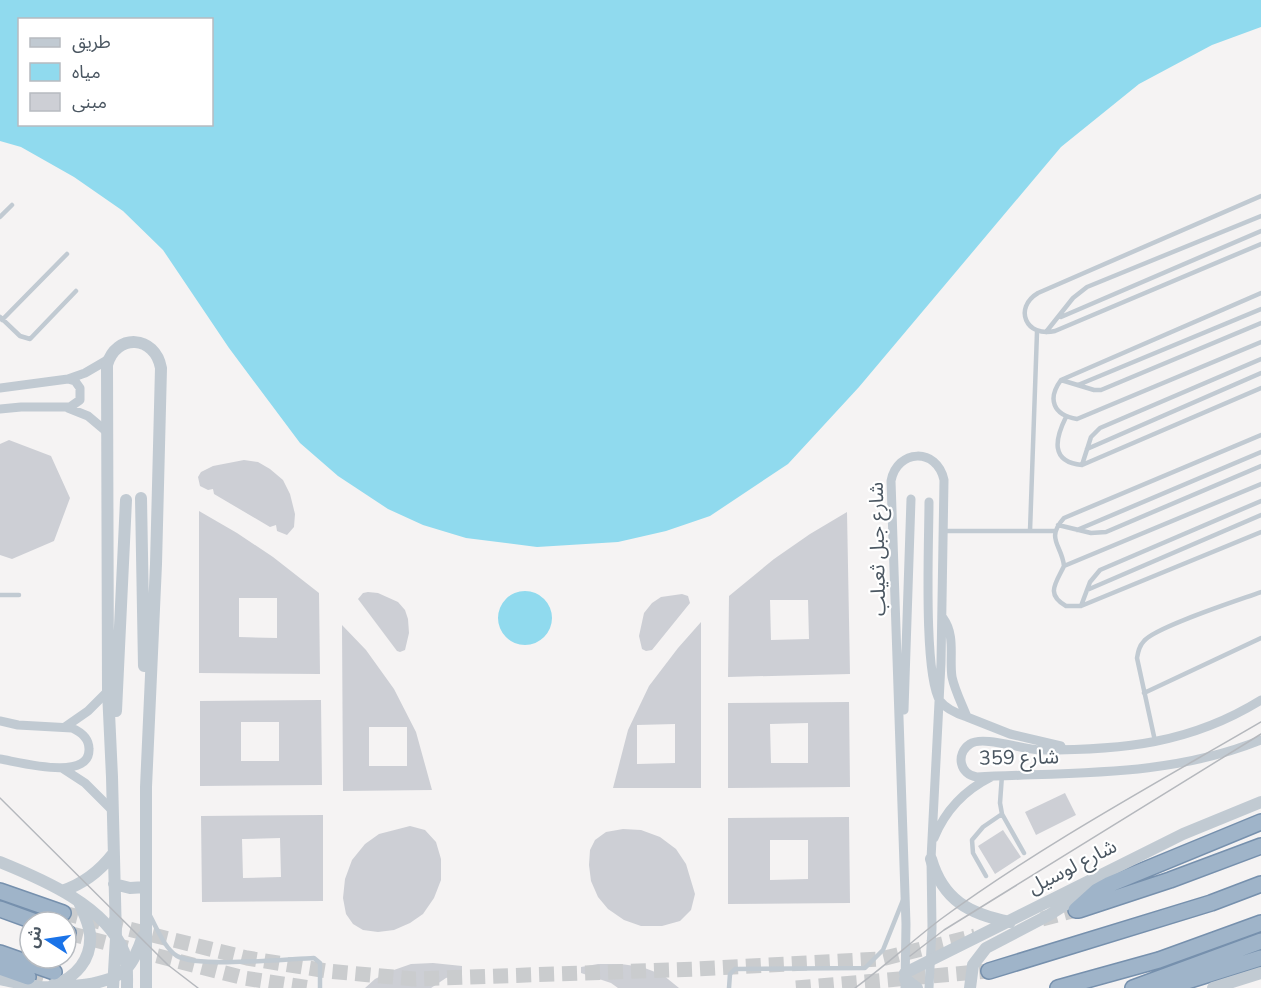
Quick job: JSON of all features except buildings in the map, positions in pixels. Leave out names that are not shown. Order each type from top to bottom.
[{"type":"highway","points":[[1261,822],[1108,885],[1096,891],[1076,910],[1170,880],[1261,846]]},
{"type":"highway","points":[[989,971],[1211,903],[1261,884]]},
{"type":"highway","points":[[0,891],[54,910]]},
{"type":"highway","points":[[0,909],[18,916]]},
{"type":"highway","points":[[1058,988],[1159,960],[1261,923]]},
{"type":"highway","points":[[1133,988],[1261,941]]},
{"type":"highway","points":[[0,953],[54,972]]},
{"type":"highway","points":[[1158,988],[1261,958]]},
{"type":"highway","points":[[0,967],[28,977]]},
{"type":"street","points":[[114,983],[116,938],[108,691],[106,372],[112,353],[122,345],[129,343],[142,343],[157,355],[161,368],[156,564],[146,787]]},
{"type":"street","points":[[0,388],[68,379],[85,373],[109,358]]},
{"type":"street","points":[[66,408],[74,406],[81,396],[78,384],[68,379]]},
{"type":"street","points":[[0,409],[33,406],[66,408],[88,416],[107,432]]},
{"type":"street","name":"شارع جبل ثعيلب","points":[[905,980],[905,895],[891,481],[894,470],[903,461],[920,456],[931,460],[940,468],[944,480],[942,616],[931,859],[929,988]]},
{"type":"street","points":[[141,498],[146,787],[146,988]]},
{"type":"street","points":[[112,777],[126,500]]},
{"type":"street","points":[[901,797],[911,500]]},
{"type":"street","points":[[929,502],[931,662],[939,700],[957,714],[1010,734],[1075,750]]},
{"type":"street","points":[[942,616],[947,622],[951,638],[954,687],[967,717]]},
{"type":"street","points":[[65,727],[88,711],[108,691]]},
{"type":"street","name":"شارع 359","points":[[1261,700],[1190,734],[1155,742],[1118,748],[1031,750],[980,740],[968,745],[962,755],[961,763],[965,772],[977,777],[1153,768],[1222,754],[1261,740]]},
{"type":"street","points":[[0,721],[18,725],[65,727],[80,731],[89,743],[90,752],[87,760],[79,765],[62,768],[34,766],[0,759]]},
{"type":"street","points":[[62,768],[85,783],[112,810]]},
{"type":"street","points":[[932,843],[942,821],[957,802],[975,787],[999,775]]},
{"type":"street","name":"شارع لوسيل","points":[[905,980],[931,960],[1183,834],[1261,802]]},
{"type":"street","points":[[62,891],[92,876],[113,854]]},
{"type":"street","points":[[931,859],[945,890],[962,905],[982,916],[1010,922]]},
{"type":"street","points":[[0,862],[40,878],[78,901],[99,918],[124,951],[127,988]]},
{"type":"street","points":[[970,988],[973,965],[986,948],[1049,915],[1128,862]]},
{"type":"street","points":[[114,884],[129,888],[146,887]]},
{"type":"street","points":[[43,988],[62,982],[75,974],[90,948],[90,932],[78,901]]},
{"type":"street","points":[[0,979],[43,988],[114,983],[127,968],[138,949],[146,923]]},
{"type":"street","points":[[1213,988],[1261,973]]},
{"type":"street","points":[[905,980],[917,988]]},
{"type":"lane","points":[[1261,196],[1031,297],[1026,303],[1024,312],[1026,320],[1037,332],[1046,333],[1261,244]]},
{"type":"lane","points":[[0,217],[12,205]]},
{"type":"lane","points":[[1046,333],[1073,298],[1087,287],[1261,216]]},
{"type":"lane","points":[[1058,318],[1261,231]]},
{"type":"lane","points":[[68,254],[1,320],[20,336],[30,339],[76,291]]},
{"type":"lane","points":[[1261,294],[1061,380],[1054,389],[1053,400],[1057,410],[1066,417],[1077,419],[1261,342]]},
{"type":"lane","points":[[1078,385],[1261,309]]},
{"type":"lane","points":[[1061,380],[1101,390],[1261,323]]},
{"type":"lane","points":[[1030,531],[1037,332]]},
{"type":"lane","points":[[1082,465],[1091,437],[1101,428],[1261,359]]},
{"type":"lane","points":[[1087,449],[1261,373]]},
{"type":"lane","points":[[1066,417],[1057,441],[1059,451],[1064,459],[1073,464],[1082,465],[1261,388]]},
{"type":"lane","points":[[1064,566],[1064,561],[1055,543],[1057,528],[1064,518],[1261,435]]},
{"type":"lane","points":[[1077,530],[1261,452]]},
{"type":"lane","points":[[944,531],[1030,531],[1057,528],[1091,533],[1106,532],[1261,466]]},
{"type":"lane","points":[[1261,484],[1064,566],[1054,582],[1055,597],[1066,606],[1081,606],[1261,532]]},
{"type":"lane","points":[[1081,606],[1094,575],[1100,570],[1261,501]]},
{"type":"lane","points":[[1087,590],[1261,515]]},
{"type":"lane","points":[[1155,742],[1137,658],[1144,640],[1160,630],[1261,592]]},
{"type":"lane","points":[[0,595],[19,596]]},
{"type":"lane","points":[[1144,693],[1261,638]]},
{"type":"lane","points":[[999,775],[1002,814],[1024,853]]},
{"type":"lane","points":[[986,876],[973,853],[972,840],[983,827],[1002,814]]},
{"type":"lane","points":[[729,988],[730,974],[735,969],[865,968],[884,950],[905,895]]},
{"type":"lane","points":[[146,909],[168,947],[177,956],[197,962],[315,958],[320,963],[320,988]]},
{"type":"water","points":[[0,0],[1261,0],[1261,27],[1212,45],[1139,84],[1061,147],[859,387],[788,464],[710,516],[666,531],[618,542],[537,547],[466,538],[423,525],[388,509],[338,476],[300,443],[229,348],[163,250],[123,211],[74,177],[21,147],[0,141]]},
{"type":"water","points":[[525,591],[535,593],[544,599],[550,608],[552,618],[550,628],[544,637],[535,643],[525,645],[515,643],[506,637],[500,628],[498,618],[500,608],[506,599],[515,593]]},
{"type":"tunnel","points":[[1042,919],[1076,910]]},
{"type":"tunnel","points":[[78,917],[247,958],[327,971],[414,979],[697,969],[881,959],[975,936]]},
{"type":"tunnel","points":[[78,936],[244,978],[310,988]]},
{"type":"tunnel","points":[[796,988],[989,971]]},
{"type":"tunnel","points":[[28,977],[63,987]]},
{"type":"tram line","points":[[855,988],[941,919],[1018,866],[1098,816],[1261,722]]},
{"type":"tram line","points":[[910,956],[944,930],[1261,734]]},
{"type":"tram line","points":[[0,798],[168,965],[198,988]]}]
